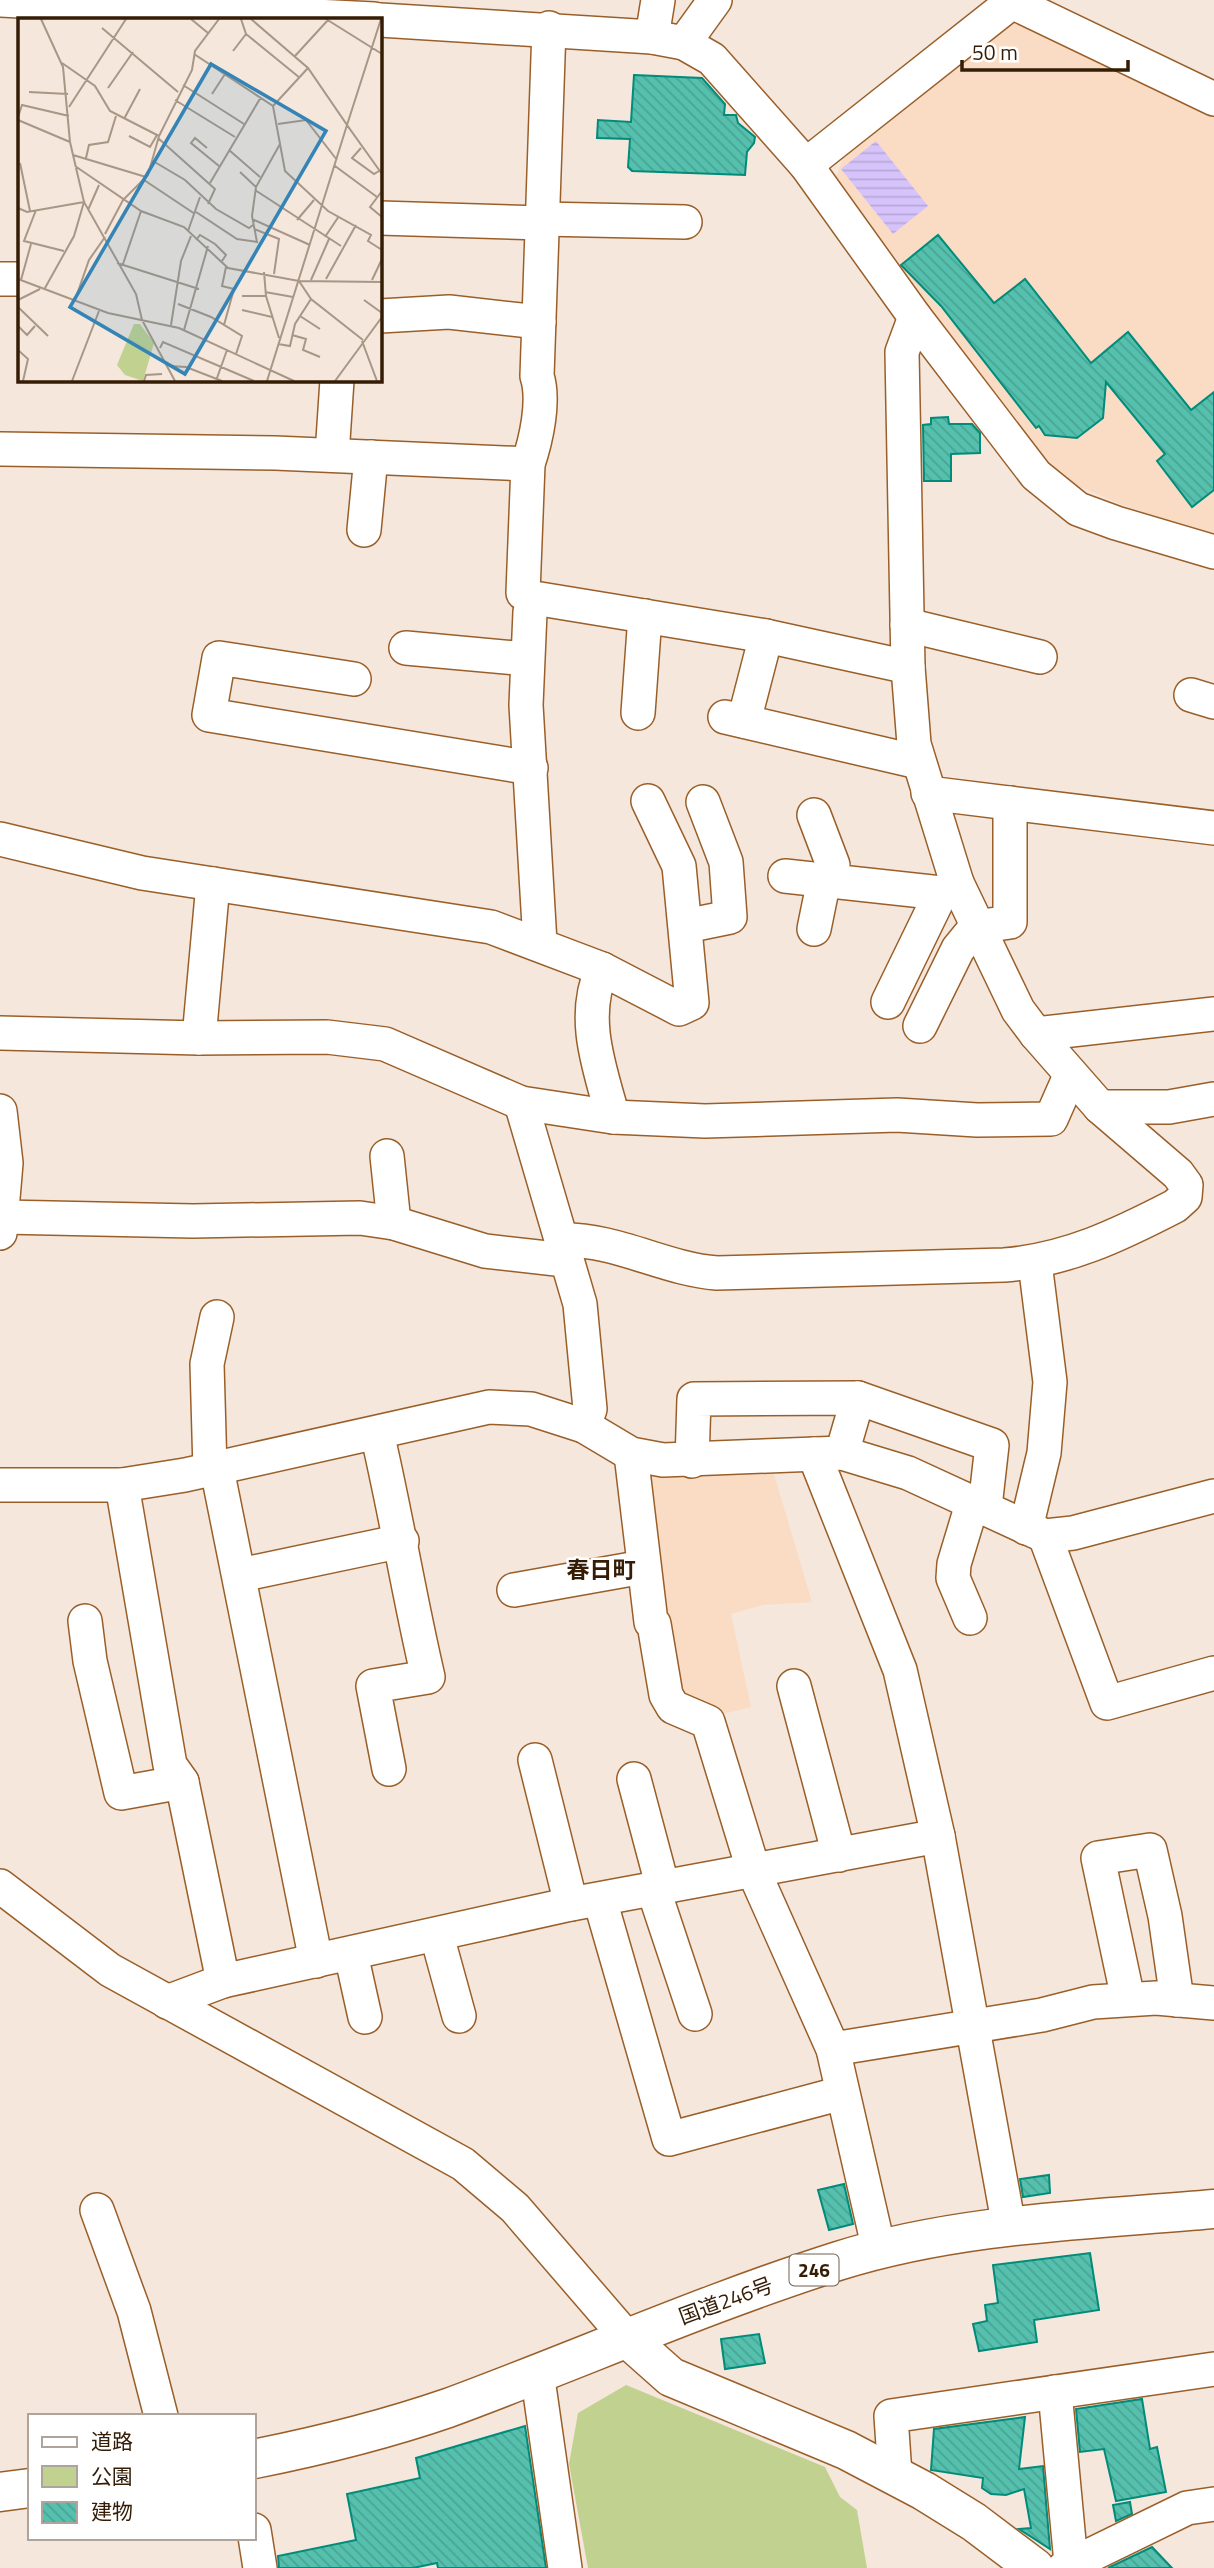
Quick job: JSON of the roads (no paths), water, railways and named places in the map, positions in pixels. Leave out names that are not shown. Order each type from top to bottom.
[{"type":"main road","name":"国道246号","points":[[256,2459],[378,2430],[447,2408],[626,2338],[838,2261],[879,2250],[1009,2227],[1214,2209]]},
{"type":"main road","points":[[626,2338],[671,2377],[846,2450],[895,2475],[1041,2564]]},
{"type":"street","points":[[0,0],[159,13],[338,18]]},
{"type":"street","points":[[658,0],[668,40]]},
{"type":"street","points":[[668,40],[715,0]]},
{"type":"street","points":[[806,165],[1012,2],[1214,99]]},
{"type":"street","points":[[382,20],[456,12],[548,28],[668,40],[712,59],[806,165],[915,317],[1036,475],[1078,509],[1214,552]]},
{"type":"street","points":[[548,28],[537,376],[540,386],[533,447],[528,464],[523,593],[534,598],[765,636],[908,667]]},
{"type":"street","points":[[398,225],[542,221],[645,233],[685,222]]},
{"type":"street","points":[[0,279],[18,279]]},
{"type":"street","points":[[382,316],[449,312],[539,321]]},
{"type":"street","points":[[0,1111],[2,1207],[193,1222],[360,1218],[394,1223],[485,1251],[563,1250],[583,1240],[650,1255],[686,1270],[717,1273],[1035,1263],[1094,1246],[1175,1206],[1185,1197],[1186,1185],[1178,1174],[1100,1107],[1035,1034],[1018,1010],[976,927],[949,888],[928,793],[918,762],[908,667],[902,352],[915,317]]},
{"type":"street","points":[[332,455],[337,382]]},
{"type":"street","points":[[0,449],[332,455],[528,464]]},
{"type":"street","points":[[364,530],[371,457]]},
{"type":"street","points":[[534,598],[527,659],[526,705],[540,943]]},
{"type":"street","points":[[638,713],[645,616]]},
{"type":"street","points":[[908,625],[1040,657]]},
{"type":"street","points":[[765,636],[735,719],[918,762]]},
{"type":"street","points":[[354,679],[219,657],[209,715],[531,768]]},
{"type":"street","points":[[420,658],[527,659]]},
{"type":"street","points":[[928,793],[1214,828]]},
{"type":"street","points":[[0,839],[142,873],[491,927],[540,943],[602,969],[679,1009],[692,1003],[686,926],[666,868],[648,801]]},
{"type":"street","points":[[686,926],[730,917],[726,862],[703,802]]},
{"type":"street","points":[[920,1026],[958,949],[976,927],[1010,922],[1010,803]]},
{"type":"street","points":[[814,815],[833,865],[814,929]]},
{"type":"street","points":[[785,876],[949,888]]},
{"type":"street","points":[[199,1038],[213,884]]},
{"type":"street","points":[[888,1002],[949,888]]},
{"type":"street","points":[[602,969],[597,982],[592,1040],[613,1117]]},
{"type":"street","points":[[1035,1034],[1214,1014]]},
{"type":"street","points":[[0,1032],[199,1038],[327,1037],[385,1044],[521,1103],[613,1117],[705,1121],[897,1115],[977,1120],[1051,1119],[1070,1076]]},
{"type":"street","points":[[1100,1107],[1169,1107],[1214,1099]]},
{"type":"street","points":[[521,1103],[580,1304],[590,1409],[584,1426]]},
{"type":"street","points":[[387,1156],[394,1223]]},
{"type":"street","points":[[1035,1263],[1050,1382],[1036,1532],[1107,1703],[1214,1673]]},
{"type":"street","points":[[217,1317],[207,1364],[214,1470],[240,1575],[316,1961]]},
{"type":"street","points":[[858,1398],[828,1454],[900,1670],[938,1836],[1009,2227]]},
{"type":"street","points":[[692,1461],[694,1399],[858,1398],[992,1445],[979,1504],[954,1564],[953,1578],[970,1618]]},
{"type":"street","points":[[0,1485],[122,1485],[214,1470],[489,1408],[531,1409],[584,1426],[631,1454],[663,1460],[828,1454],[908,1473],[1036,1532],[1073,1533],[1214,1496]]},
{"type":"street","points":[[377,1433],[402,1541],[411,1605],[428,1677],[373,1686],[388,1769]]},
{"type":"street","points":[[631,1454],[643,1567],[666,1695],[673,1707],[690,1712],[708,1723],[754,1872],[833,2049],[879,2250]]},
{"type":"street","points":[[122,1485],[170,1765],[182,1782],[223,1981]]},
{"type":"street","points":[[240,1575],[402,1541]]},
{"type":"street","points":[[514,1590],[643,1567]]},
{"type":"street","points":[[85,1621],[90,1661],[121,1793],[182,1782]]},
{"type":"street","points":[[794,1686],[839,1855]]},
{"type":"street","points":[[536,1760],[669,2139],[842,2093]]},
{"type":"street","points":[[634,1779],[659,1889],[695,2014]]},
{"type":"street","points":[[167,2002],[223,1981],[586,1902],[938,1836]]},
{"type":"street","points":[[1128,1999],[1098,1858],[1150,1850],[1166,1916],[1177,2000]]},
{"type":"street","points":[[0,1886],[110,1970],[463,2164],[515,2208],[626,2338]]},
{"type":"street","points":[[437,1936],[459,2015]]},
{"type":"street","points":[[351,1954],[365,2017]]},
{"type":"street","points":[[833,2049],[1042,2015],[1094,2002],[1128,1999],[1214,2003]]},
{"type":"street","points":[[97,2210],[134,2311],[161,2414]]},
{"type":"street","points":[[895,2475],[891,2416],[1214,2369]]},
{"type":"street","points":[[537,2372],[565,2568]]},
{"type":"street","points":[[1055,2392],[1041,2564],[1187,2508],[1213,2509]]},
{"type":"street","points":[[256,2540],[260,2568]]},
{"type":"district","name":"春日町","points":[[601,1570]]}]
